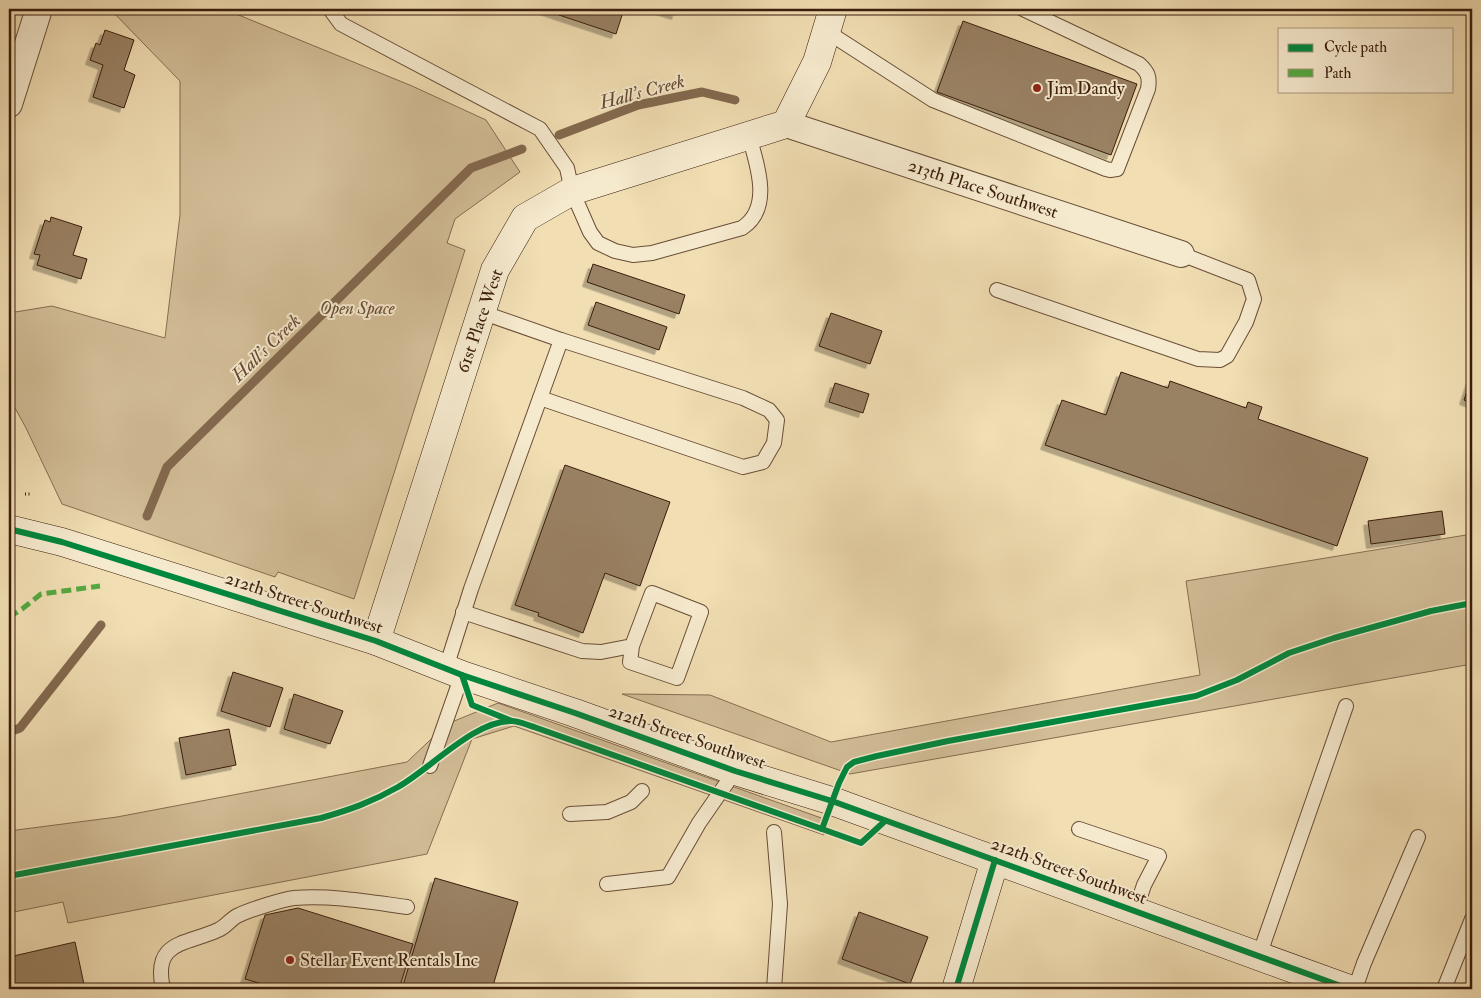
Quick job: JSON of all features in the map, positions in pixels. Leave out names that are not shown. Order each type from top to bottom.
[{"type":"main road","points":[[786,124],[817,62],[830,20]]},
{"type":"main road","name":"61st Place West","points":[[376,641],[495,270],[525,218],[572,191],[786,124]]},
{"type":"main road","name":"212th Street Southwest","points":[[9,529],[62,542],[376,641],[454,671],[735,771],[832,801],[1259,956],[1313,983],[1349,989]]},
{"type":"main road","points":[[956,989],[994,860]]},
{"type":"street","points":[[9,104],[39,9]]},
{"type":"street","name":"213th Place Southwest","points":[[786,124],[1181,254]]},
{"type":"lane","points":[[330,9],[341,24],[540,129],[567,168],[572,191],[590,232],[598,243],[615,251],[633,256],[652,253],[742,228],[748,224],[758,206],[760,193],[760,176],[749,136]]},
{"type":"lane","points":[[830,20],[933,100],[1106,169],[1117,168],[1148,89],[1147,72],[1139,64],[1023,9]]},
{"type":"lane","points":[[998,290],[1198,359],[1220,360],[1227,356],[1246,322],[1254,300],[1248,280],[1181,254]]},
{"type":"lane","points":[[481,312],[561,340],[743,398],[769,410],[777,420],[774,443],[763,462],[742,467],[540,398]]},
{"type":"lane","points":[[430,766],[454,671],[463,612],[561,340]]},
{"type":"lane","points":[[652,594],[700,612],[677,678],[630,662],[632,646],[652,594]]},
{"type":"lane","points":[[463,612],[582,652],[601,652],[632,646]]},
{"type":"lane","points":[[1259,956],[1346,706]]},
{"type":"lane","points":[[607,884],[668,877],[700,823],[735,771]]},
{"type":"lane","points":[[570,814],[607,812],[631,802],[642,790]]},
{"type":"lane","points":[[1079,829],[1159,856],[1144,885],[1135,912]]},
{"type":"lane","points":[[774,832],[780,904],[774,989]]},
{"type":"lane","points":[[1356,989],[1364,963],[1418,837]]},
{"type":"lane","points":[[163,989],[159,974],[164,958],[176,944],[220,930],[238,915],[292,898],[346,898],[407,907]]},
{"type":"lane","points":[[1444,989],[1472,919]]},
{"type":"path","points":[[25,494],[30,494]]},
{"type":"green space","name":"Open Space","points":[[110,9],[224,9],[412,86],[486,120],[520,172],[455,219],[447,243],[465,250],[354,599],[278,572],[275,577],[62,504],[9,397],[9,313],[52,306],[165,338],[180,215],[180,81]]},
{"type":"green space","points":[[1472,534],[1472,664],[850,774],[622,694],[710,695],[831,742],[1200,675],[1186,581]]},
{"type":"green space","points":[[498,703],[827,820],[824,835],[514,726],[472,739],[427,854],[68,923],[63,902],[9,913],[9,831],[117,817],[407,762],[447,724]]},
{"type":"building","points":[[541,9],[624,9],[616,34]]},
{"type":"building","points":[[657,9],[678,9],[676,15]]},
{"type":"building","name":"Jim Dandy","points":[[963,21],[1137,84],[1111,155],[937,92]]},
{"type":"building","points":[[105,30],[134,40],[124,70],[135,75],[124,108],[93,97],[103,65],[90,60],[96,43],[100,45]]},
{"type":"building","points":[[51,217],[82,227],[73,255],[87,259],[81,279],[37,265],[40,255],[34,254],[45,220],[50,222]]},
{"type":"building","points":[[593,264],[685,295],[679,314],[587,282]]},
{"type":"building","points":[[596,302],[667,327],[659,350],[588,325]]},
{"type":"building","points":[[831,313],[882,331],[870,364],[819,346]]},
{"type":"building","points":[[1121,372],[1168,388],[1170,381],[1246,408],[1248,402],[1262,407],[1258,419],[1368,458],[1337,546],[1045,445],[1062,400],[1106,415]]},
{"type":"building","points":[[1472,376],[1472,403],[1464,400]]},
{"type":"building","points":[[835,383],[869,394],[863,413],[829,402]]},
{"type":"building","points":[[565,465],[670,502],[640,586],[605,573],[583,633],[538,616],[539,613],[515,605]]},
{"type":"building","points":[[1442,511],[1445,534],[1371,544],[1368,521]]},
{"type":"building","points":[[233,672],[283,688],[270,727],[221,711]]},
{"type":"building","points":[[294,694],[343,711],[330,744],[284,729]]},
{"type":"building","points":[[229,729],[236,765],[186,775],[179,738]]},
{"type":"building","points":[[435,878],[518,902],[492,989],[402,989]]},
{"type":"building","points":[[298,908],[413,944],[399,989],[279,989],[245,979],[265,915]]},
{"type":"building","points":[[859,912],[928,937],[910,984],[842,959]]},
{"type":"building","points":[[75,942],[85,989],[9,989],[9,957]]},
{"type":"waterway","name":"Hall's Creek","points":[[559,135],[638,105],[702,92],[735,100]]},
{"type":"waterway","name":"Hall's Creek","points":[[147,516],[167,467],[471,168],[522,149]]},
{"type":"waterway","name":"Hall's Creek","points":[[9,732],[20,728],[101,625]]},
{"type":"marked path","points":[[9,617],[41,594],[100,586]]},
{"type":"cycle path","points":[[9,529],[62,542],[376,641],[462,675],[575,713],[735,771],[832,801],[1349,989]]},
{"type":"cycle path","points":[[9,876],[321,818],[351,809],[398,787],[483,728],[512,721],[520,722],[822,829],[839,783],[847,767],[854,762],[948,741],[1196,696],[1237,680],[1289,653],[1334,638],[1431,611],[1472,603]]},
{"type":"cycle path","points":[[462,675],[472,705],[512,721]]},
{"type":"cycle path","points":[[822,829],[861,843],[885,821]]},
{"type":"cycle path","points":[[956,989],[995,860]]},
{"type":"place","name":"Jim Dandy","points":[[1037,88]]},
{"type":"place","name":"Stellar Event Rentals Inc","points":[[290,960]]}]
